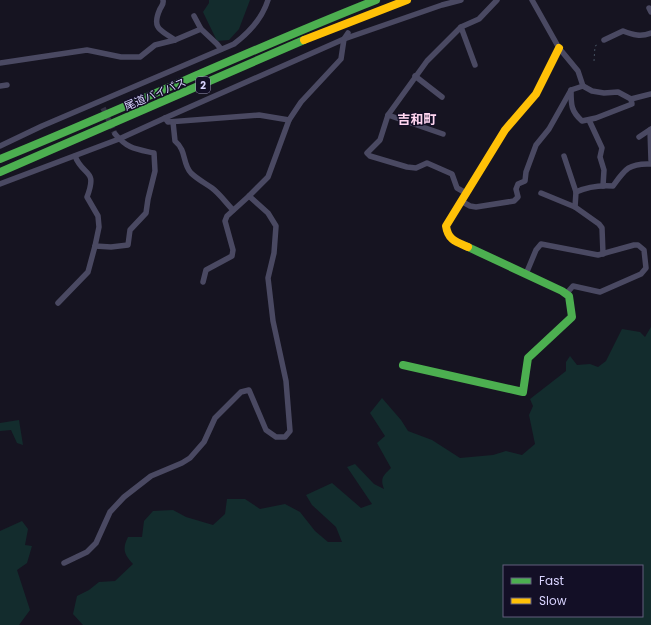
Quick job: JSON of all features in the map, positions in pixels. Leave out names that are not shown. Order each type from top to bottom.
[{"type":"main road","name":"尾道バイパス","points":[[0,159],[376,0]]},
{"type":"main road","name":"尾道バイパス","points":[[0,172],[60,148],[302,41],[407,0]]},
{"type":"main road","points":[[403,365],[523,392],[528,358],[572,317],[569,296],[562,291],[452,240],[447,233],[446,226],[505,130],[536,94],[559,48]]},
{"type":"street","points":[[163,0],[164,3],[157,17],[158,28],[160,31],[175,40]]},
{"type":"street","points":[[0,146],[100,101],[234,44],[247,34],[258,22],[266,8],[268,0]]},
{"type":"street","points":[[0,184],[119,139],[344,39],[442,5],[461,0]]},
{"type":"street","points":[[497,0],[479,19],[461,28],[427,61],[414,76],[388,115],[380,140],[367,153],[370,156],[407,167],[416,168],[427,163],[452,174],[457,188],[470,206],[476,207],[514,201],[518,197],[516,189],[518,184],[525,181],[526,172],[536,146],[549,129],[571,90],[583,86]]},
{"type":"street","points":[[532,0],[559,48],[578,71],[583,86],[592,91],[604,93],[618,92],[631,99],[651,94]]},
{"type":"street","points":[[194,16],[201,29],[221,49]]},
{"type":"street","points":[[461,28],[476,65]]},
{"type":"street","points":[[0,62],[87,50],[121,57],[140,57],[155,45],[175,40],[201,29]]},
{"type":"street","points":[[604,40],[623,31],[633,35],[646,35],[651,33]]},
{"type":"street","points":[[203,282],[206,270],[232,256],[233,250],[225,221],[227,216],[268,178],[289,120],[301,102],[340,59],[344,39],[348,34]]},
{"type":"street","points":[[414,76],[442,98]]},
{"type":"street","points":[[0,86],[7,85]]},
{"type":"street","points":[[571,90],[570,104],[575,115],[582,121],[596,118],[632,104],[631,99]]},
{"type":"street","points":[[100,101],[103,108]]},
{"type":"street","points":[[165,118],[168,122],[173,122],[259,115],[289,120]]},
{"type":"street","points":[[388,115],[443,134]]},
{"type":"street","points":[[589,120],[602,148],[600,157],[604,170],[603,186]]},
{"type":"street","points":[[173,122],[175,141],[180,145],[184,154],[185,162],[192,175],[211,187],[233,210]]},
{"type":"street","points":[[639,137],[650,130]]},
{"type":"street","points":[[650,130],[651,160]]},
{"type":"street","points":[[95,246],[111,247],[128,245],[130,230],[146,213],[155,171],[154,153],[134,149],[121,142],[115,134]]},
{"type":"street","points":[[58,303],[88,272],[99,227],[98,216],[87,197],[91,185],[90,174],[78,162],[75,156]]},
{"type":"street","points":[[564,156],[576,192],[575,207]]},
{"type":"street","points":[[576,192],[583,189],[613,186],[624,170],[638,163],[651,164]]},
{"type":"street","points":[[541,193],[575,207],[599,224],[602,228],[603,254]]},
{"type":"street","points":[[64,563],[87,552],[96,543],[110,512],[124,497],[151,476],[190,458],[204,442],[215,418],[241,392],[249,390],[266,430],[276,437],[285,436],[290,431],[286,381],[273,321],[268,278],[274,253],[276,226],[268,213],[250,196]]},
{"type":"street","points":[[526,274],[536,250],[541,244],[598,256],[634,245],[638,245],[644,250],[646,268],[640,274],[600,292],[573,286],[566,294]]},
{"type":"path","points":[[594,61],[595,46],[604,40]]},
{"type":"green space","points":[[209,0],[250,0],[239,29],[229,40],[217,41],[203,12],[209,3]]},
{"type":"green space","points":[[651,327],[651,625],[83,625],[73,614],[77,596],[89,590],[99,582],[115,581],[133,564],[125,551],[126,541],[128,537],[142,537],[144,521],[153,511],[173,510],[186,517],[213,525],[225,514],[227,499],[245,499],[260,509],[285,504],[300,512],[315,531],[328,542],[342,542],[336,527],[312,505],[306,495],[332,483],[361,508],[372,504],[347,467],[355,464],[374,484],[384,489],[382,482],[383,477],[391,468],[377,443],[385,436],[370,413],[382,398],[401,420],[408,431],[432,440],[460,458],[493,455],[506,451],[522,455],[535,444],[529,415],[533,406],[530,399],[566,371],[566,362],[570,356],[577,365],[590,364],[598,367],[606,361],[622,329],[640,332],[645,337]]},
{"type":"green space","points":[[19,420],[23,445],[17,443],[11,430],[0,431],[0,423]]},
{"type":"green space","points":[[22,521],[28,529],[25,545],[32,546],[27,563],[17,570],[30,610],[19,625],[0,625],[0,531]]},
{"type":"tunnel","points":[[103,108],[115,134]]},
{"type":"traffic: fast","points":[[0,159],[376,0]]},
{"type":"traffic: fast","points":[[0,172],[304,40]]},
{"type":"traffic: fast","points":[[403,365],[523,392],[528,358],[572,317],[569,296],[562,291],[468,247]]},
{"type":"traffic: slow","points":[[304,40],[407,0]]},
{"type":"traffic: slow","points":[[468,247],[453,240],[447,231],[446,226],[505,130],[536,94],[559,48]]},
{"type":"district","name":"吉和町","points":[[417,119]]}]
